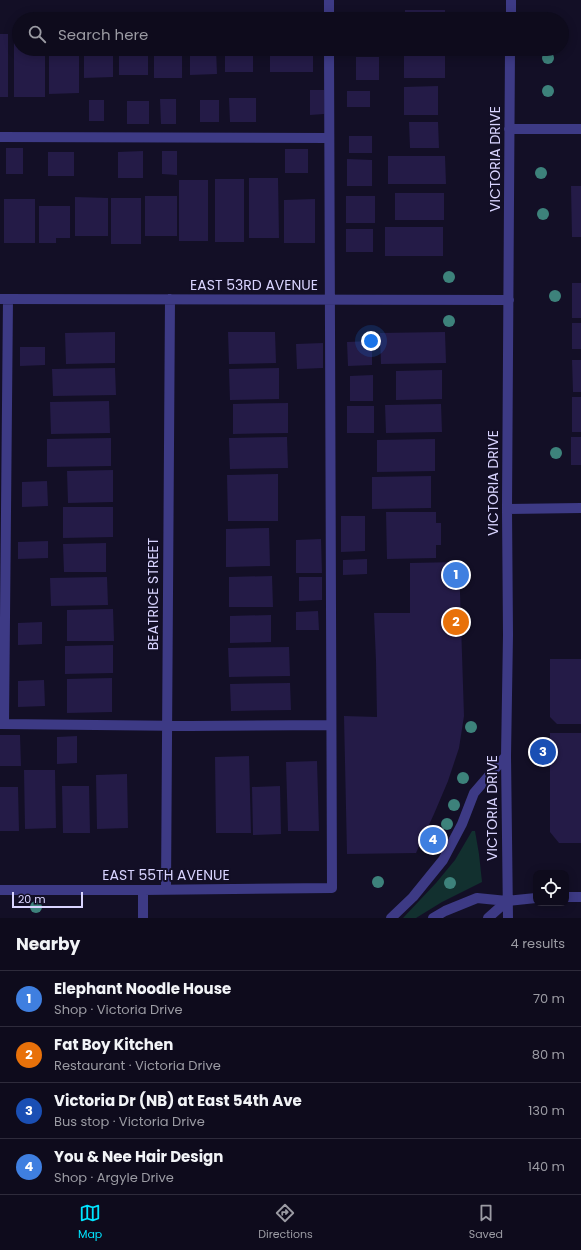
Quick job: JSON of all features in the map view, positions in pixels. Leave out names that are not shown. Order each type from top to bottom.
[{"type":"street","points":[[329,0],[329,12]]},
{"type":"street","points":[[511,0],[511,12]]},
{"type":"street","points":[[4,299],[2,724],[166,726],[331,725],[329,56]]},
{"type":"street","name":"VICTORIA DRIVE","points":[[508,918],[506,756],[508,635],[507,509],[510,56]]},
{"type":"street","points":[[509,129],[581,129]]},
{"type":"street","points":[[0,137],[329,138]]},
{"type":"street","name":"EAST 53RD AVENUE","points":[[4,299],[508,300]]},
{"type":"street","name":"BEATRICE STREET","points":[[166,889],[170,299]]},
{"type":"street","points":[[507,509],[581,508]]},
{"type":"street","name":"EAST 55TH AVENUE","points":[[0,890],[332,888],[331,725]]},
{"type":"street","points":[[391,918],[413,897],[443,860],[462,824],[474,794],[506,756]]},
{"type":"street","points":[[143,890],[143,918]]},
{"type":"street","points":[[569,897],[581,897]]},
{"type":"street","points":[[433,918],[476,898],[507,901],[533,898]]},
{"type":"street","points":[[488,918],[507,901]]},
{"type":"green space","points":[[472,831],[475,831],[482,882],[442,902],[416,918],[403,918],[436,883],[455,860]]},
{"type":"building","points":[[405,10],[445,10],[445,12],[405,12]]},
{"type":"building","points":[[0,34],[8,34],[8,97],[0,97]]},
{"type":"building","points":[[14,56],[45,56],[45,97],[14,97]]},
{"type":"building","points":[[49,56],[79,56],[79,93],[49,94]]},
{"type":"building","points":[[84,56],[113,56],[113,77],[84,78]]},
{"type":"building","points":[[119,56],[148,56],[148,75],[119,75]]},
{"type":"building","points":[[154,56],[182,56],[182,78],[154,78]]},
{"type":"building","points":[[190,56],[216,56],[217,74],[190,75]]},
{"type":"building","points":[[225,56],[253,56],[253,72],[225,72]]},
{"type":"building","points":[[270,56],[313,56],[313,72],[270,72]]},
{"type":"building","points":[[404,56],[445,56],[445,78],[404,78]]},
{"type":"building","points":[[356,57],[379,57],[379,80],[356,80]]},
{"type":"building","points":[[438,86],[438,115],[404,115],[404,87]]},
{"type":"building","points":[[310,90],[324,90],[324,114],[310,115]]},
{"type":"building","points":[[347,91],[370,91],[370,107],[347,107]]},
{"type":"building","points":[[229,98],[256,98],[256,122],[230,122]]},
{"type":"building","points":[[160,99],[176,99],[176,124],[161,124]]},
{"type":"building","points":[[89,100],[104,100],[104,121],[89,121]]},
{"type":"building","points":[[200,100],[219,100],[219,122],[200,122]]},
{"type":"building","points":[[127,101],[149,101],[149,124],[127,124]]},
{"type":"building","points":[[409,122],[438,122],[439,148],[410,148]]},
{"type":"building","points":[[349,136],[372,136],[372,153],[349,153]]},
{"type":"building","points":[[6,148],[23,148],[23,174],[6,174]]},
{"type":"building","points":[[285,149],[308,149],[308,173],[285,173]]},
{"type":"building","points":[[143,151],[143,178],[118,178],[118,152]]},
{"type":"building","points":[[162,151],[177,151],[177,175],[162,174]]},
{"type":"building","points":[[48,152],[74,152],[74,176],[48,176]]},
{"type":"building","points":[[388,156],[445,156],[446,184],[388,184]]},
{"type":"building","points":[[347,159],[372,160],[372,186],[347,186]]},
{"type":"building","points":[[249,178],[278,178],[279,238],[249,238]]},
{"type":"building","points":[[215,179],[244,179],[244,242],[215,242]]},
{"type":"building","points":[[179,180],[208,180],[208,241],[179,241]]},
{"type":"building","points":[[571,186],[581,186],[581,237],[572,237]]},
{"type":"building","points":[[395,193],[444,193],[444,220],[395,220]]},
{"type":"building","points":[[145,196],[177,196],[177,236],[145,236]]},
{"type":"building","points":[[346,196],[375,196],[375,223],[346,223]]},
{"type":"building","points":[[75,197],[108,198],[108,236],[75,236]]},
{"type":"building","points":[[111,198],[141,198],[141,244],[111,244]]},
{"type":"building","points":[[4,199],[35,199],[35,243],[4,243]]},
{"type":"building","points":[[315,199],[315,243],[284,243],[284,200]]},
{"type":"building","points":[[39,206],[70,206],[70,238],[56,238],[56,243],[39,243]]},
{"type":"building","points":[[385,227],[443,227],[443,256],[385,256]]},
{"type":"building","points":[[346,229],[373,229],[373,252],[346,252]]},
{"type":"building","points":[[572,283],[581,283],[581,318],[572,318]]},
{"type":"building","points":[[572,323],[581,323],[581,349],[572,349]]},
{"type":"building","points":[[115,332],[115,363],[66,364],[65,333]]},
{"type":"building","points":[[228,332],[275,332],[276,363],[229,364]]},
{"type":"building","points":[[445,332],[446,363],[381,364],[380,333]]},
{"type":"building","points":[[372,341],[372,365],[348,366],[347,342]]},
{"type":"building","points":[[323,343],[323,368],[297,369],[296,344]]},
{"type":"building","points":[[20,347],[45,347],[45,365],[20,366]]},
{"type":"building","points":[[572,360],[581,360],[581,392],[573,392]]},
{"type":"building","points":[[115,368],[116,395],[53,396],[52,369]]},
{"type":"building","points":[[279,368],[279,399],[230,400],[229,369]]},
{"type":"building","points":[[442,370],[442,399],[396,400],[396,371]]},
{"type":"building","points":[[373,375],[373,401],[350,401],[350,376]]},
{"type":"building","points":[[572,397],[581,397],[581,432],[572,432]]},
{"type":"building","points":[[109,401],[110,433],[51,434],[50,402]]},
{"type":"building","points":[[288,403],[288,433],[233,434],[233,404]]},
{"type":"building","points":[[441,404],[442,432],[386,433],[385,405]]},
{"type":"building","points":[[347,406],[374,406],[374,433],[347,433]]},
{"type":"building","points":[[287,437],[288,468],[230,469],[229,438]]},
{"type":"building","points":[[571,437],[581,437],[581,465],[571,465]]},
{"type":"building","points":[[111,438],[111,466],[47,467],[47,439]]},
{"type":"building","points":[[435,439],[435,471],[377,472],[377,440]]},
{"type":"building","points":[[113,470],[113,502],[68,503],[67,471]]},
{"type":"building","points":[[278,474],[278,521],[228,521],[227,475]]},
{"type":"building","points":[[431,476],[431,508],[372,509],[372,477]]},
{"type":"building","points":[[47,481],[48,506],[22,507],[22,482]]},
{"type":"building","points":[[63,507],[113,507],[113,537],[63,538]]},
{"type":"building","points":[[386,512],[436,512],[436,523],[441,523],[441,545],[436,545],[436,558],[387,559]]},
{"type":"building","points":[[341,516],[365,516],[365,551],[341,552]]},
{"type":"building","points":[[269,528],[270,566],[226,567],[226,529]]},
{"type":"building","points":[[321,539],[322,573],[296,573],[296,540]]},
{"type":"building","points":[[48,541],[48,558],[18,559],[18,542]]},
{"type":"building","points":[[106,543],[106,572],[64,572],[63,544]]},
{"type":"building","points":[[367,559],[367,574],[343,575],[343,560]]},
{"type":"building","points":[[459,562],[464,716],[459,748],[448,781],[416,853],[347,854],[344,716],[377,717],[374,613],[410,613],[410,563]]},
{"type":"building","points":[[272,576],[273,607],[229,607],[229,577]]},
{"type":"building","points":[[107,577],[108,605],[51,606],[50,578]]},
{"type":"building","points":[[299,577],[322,577],[322,600],[299,601]]},
{"type":"building","points":[[113,609],[114,641],[67,641],[67,610]]},
{"type":"building","points":[[318,611],[319,630],[296,630],[296,612]]},
{"type":"building","points":[[271,615],[271,642],[230,643],[230,616]]},
{"type":"building","points":[[42,622],[42,644],[18,645],[18,623]]},
{"type":"building","points":[[113,645],[113,673],[65,674],[65,646]]},
{"type":"building","points":[[289,647],[290,676],[229,677],[228,648]]},
{"type":"building","points":[[550,659],[581,659],[581,724],[557,724],[550,717]]},
{"type":"building","points":[[112,678],[112,712],[67,713],[67,679]]},
{"type":"building","points":[[44,680],[45,706],[18,707],[18,681]]},
{"type":"building","points":[[290,683],[291,710],[231,711],[230,684]]},
{"type":"building","points":[[550,733],[581,733],[581,843],[559,843],[550,832]]},
{"type":"building","points":[[0,735],[20,735],[21,766],[0,766]]},
{"type":"building","points":[[77,736],[77,763],[57,764],[57,737]]},
{"type":"building","points":[[249,756],[251,833],[216,833],[215,757]]},
{"type":"building","points":[[317,761],[319,831],[288,831],[286,762]]},
{"type":"building","points":[[24,770],[55,770],[56,828],[25,829]]},
{"type":"building","points":[[127,774],[128,828],[97,829],[96,775]]},
{"type":"building","points":[[62,786],[89,786],[90,833],[63,833]]},
{"type":"building","points":[[280,786],[281,834],[253,835],[252,787]]},
{"type":"building","points":[[0,787],[18,787],[19,831],[0,831]]},
{"type":"place","name":"Elephant Noodle House","points":[[456,575]]},
{"type":"place","name":"Fat Boy Kitchen","points":[[456,622]]},
{"type":"place","name":"Victoria Dr (NB) at East 54th Ave","points":[[543,752]]},
{"type":"place","name":"You & Nee Hair Design","points":[[433,840]]}]
